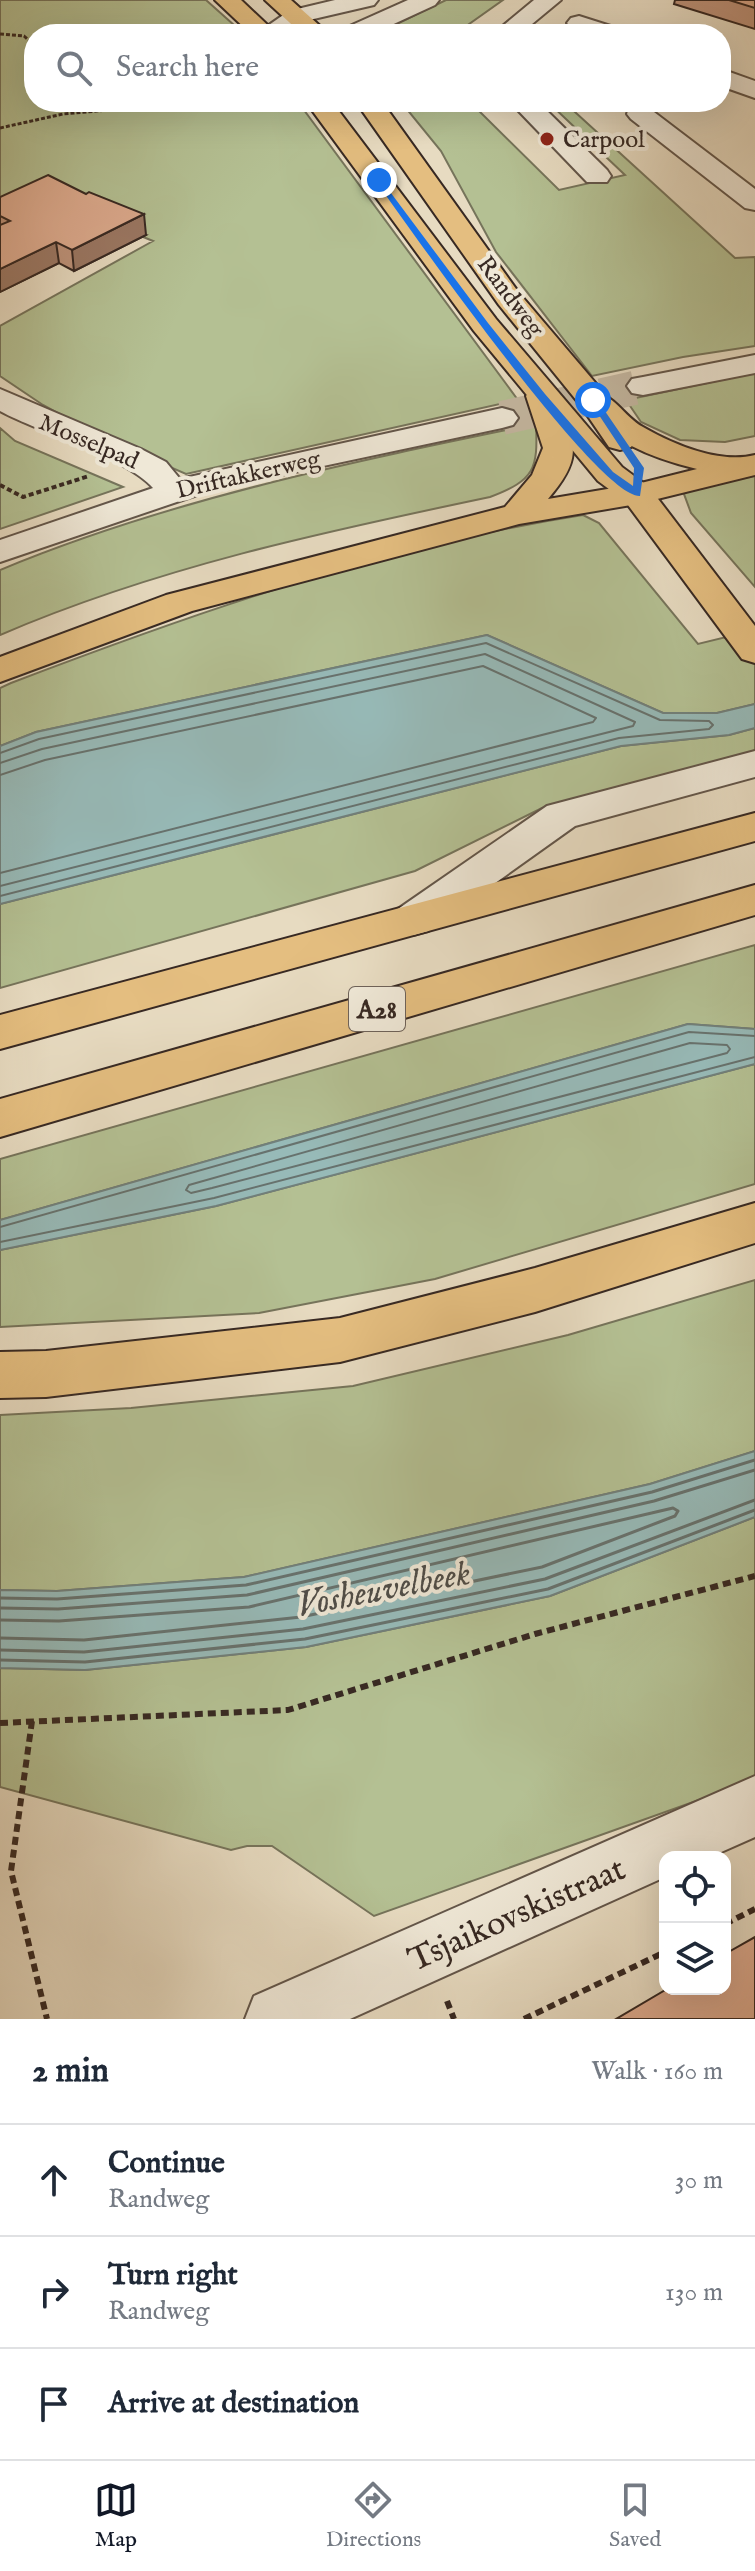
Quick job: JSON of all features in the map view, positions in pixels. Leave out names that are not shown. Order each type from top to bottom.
[{"type":"main road","points":[[227,0],[255,24]]},
{"type":"main road","points":[[277,0],[306,24]]},
{"type":"main road","name":"Randweg","points":[[326,112],[485,325],[610,474],[637,494],[745,639]]},
{"type":"main road","name":"Randweg","points":[[376,112],[509,299],[593,400],[639,468],[637,494]]},
{"type":"main road","points":[[517,514],[548,478],[559,448],[542,396]]},
{"type":"main road","points":[[593,400],[629,433],[675,454],[745,466]]},
{"type":"main road","points":[[0,670],[179,603],[517,514],[637,494],[745,466]]},
{"type":"main road","points":[[0,1032],[755,827]]},
{"type":"main road","name":"A28","points":[[0,1118],[755,900]]},
{"type":"main road","points":[[0,1375],[46,1374],[340,1340],[535,1290],[755,1223]]},
{"type":"street","points":[[284,24],[297,16],[366,0]]},
{"type":"street","points":[[374,24],[427,0]]},
{"type":"street","points":[[518,24],[549,0]]},
{"type":"street","points":[[731,81],[755,90]]},
{"type":"street","points":[[533,112],[597,176]]},
{"type":"street","points":[[641,112],[755,202]]},
{"type":"street","points":[[643,386],[755,364]]},
{"type":"street","name":"Mosselpad","points":[[0,398],[41,420],[154,469],[173,491]]},
{"type":"street","name":"Driftakkerweg","points":[[0,552],[173,491],[502,418]]},
{"type":"street","points":[[413,920],[561,816],[755,764]]},
{"type":"street","name":"Tsjaikovskistraat","points":[[277,2019],[755,1806]]},
{"type":"path","points":[[0,34],[24,36]]},
{"type":"path","points":[[0,128],[86,112]]},
{"type":"path","points":[[0,1723],[288,1710],[535,1634],[755,1576]]},
{"type":"path","points":[[32,1721],[11,1871],[47,2019]]},
{"type":"path","points":[[727,1923],[755,1909]]},
{"type":"path","points":[[524,2019],[659,1955]]},
{"type":"green space","points":[[0,0],[206,0],[233,24],[24,24],[24,112],[305,112],[518,400],[186,474],[101,437],[43,405],[0,376],[0,326],[153,241],[43,196],[0,218]]},
{"type":"green space","points":[[446,0],[503,0],[469,24],[397,24]]},
{"type":"green space","points":[[409,112],[480,112],[559,190],[625,175],[559,112],[575,112],[735,258],[755,257],[755,346],[592,376],[496,252],[441,151]]},
{"type":"green space","points":[[755,373],[755,436],[725,442],[680,440],[641,422],[626,400]]},
{"type":"green space","points":[[536,424],[536,452],[531,471],[516,485],[490,497],[303,538],[180,571],[60,611],[0,635],[0,570],[130,522],[197,502],[400,452]]},
{"type":"green space","points":[[0,428],[15,441],[123,487],[0,529]]},
{"type":"green space","points":[[755,470],[755,587],[691,513],[684,494],[701,482]]},
{"type":"green space","points":[[583,515],[599,523],[698,644],[755,630],[755,704],[717,713],[663,713],[487,635],[36,732],[0,746],[0,688],[11,683],[151,631],[292,584],[436,544]]},
{"type":"green space","points":[[755,728],[755,752],[542,808],[415,871],[0,988],[0,904],[621,746],[729,735]]},
{"type":"green space","points":[[755,945],[755,1029],[688,1024],[0,1220],[0,1159]]},
{"type":"green space","points":[[755,1064],[755,1184],[435,1279],[259,1313],[0,1327],[0,1250],[216,1206]]},
{"type":"green space","points":[[755,1280],[755,1451],[650,1484],[244,1577],[57,1591],[0,1590],[0,1415],[131,1408],[353,1386],[568,1335]]},
{"type":"green space","points":[[755,1517],[755,1780],[374,1916],[272,1846],[247,1846],[231,1850],[0,1787],[0,1668],[85,1670],[306,1647],[550,1596]]},
{"type":"water","points":[[487,635],[663,713],[717,713],[755,704],[755,728],[729,735],[621,746],[0,904],[0,746],[36,732]]},
{"type":"water","points":[[688,1024],[755,1029],[755,1064],[216,1206],[0,1250],[0,1220]]},
{"type":"water","name":"Vosheuvelbeek","points":[[755,1451],[755,1517],[550,1596],[306,1647],[85,1670],[0,1668],[0,1590],[57,1591],[244,1577],[650,1484]]},
{"type":"building","points":[[729,0],[755,0],[755,8]]},
{"type":"building","points":[[48,175],[86,194],[89,192],[144,214],[72,250],[56,242],[0,269],[0,225],[10,221],[0,216],[0,197]]},
{"type":"building","points":[[755,1937],[755,2019],[616,2019],[659,1994],[731,1995],[731,1951]]},
{"type":"tunnel","points":[[502,418],[643,386]]},
{"type":"place","name":"Carpool","points":[[547,139]]},
{"type":"route","points":[[379,180],[485,325],[542,396],[610,474],[637,494],[639,468],[593,400]]}]
